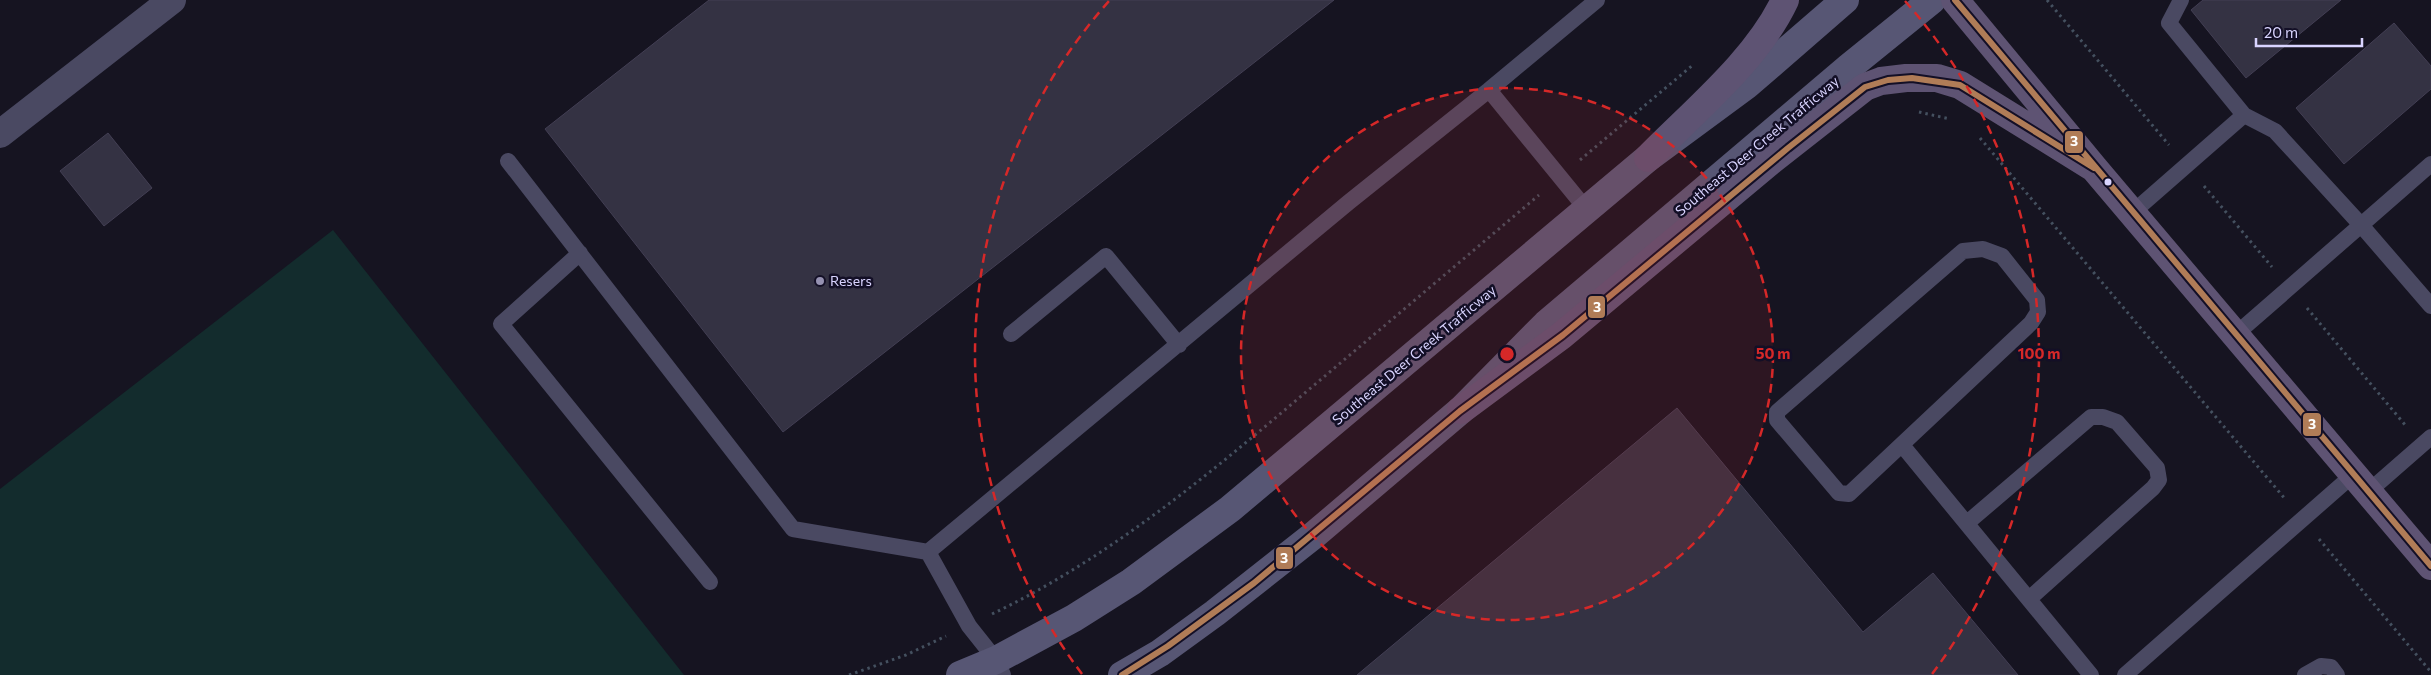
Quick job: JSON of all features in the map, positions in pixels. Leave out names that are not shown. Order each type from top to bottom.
[{"type":"main road","points":[[1648,158],[1736,69],[1775,22],[1785,0]]},
{"type":"main road","points":[[1956,0],[2094,168],[2431,566]]},
{"type":"main road","points":[[1461,410],[1561,336],[1850,98],[1865,87],[1881,80],[1937,78],[1960,85],[2094,168]]},
{"type":"street","points":[[0,134],[172,0]]},
{"type":"street","name":"Southeast Deer Creek Trafficway","points":[[960,675],[1000,667],[1122,587],[1230,509],[1648,158],[1747,85],[1845,0]]},
{"type":"street","name":"Southeast Deer Creek Trafficway","points":[[1122,675],[1160,653],[1223,607],[1314,535],[1461,410],[1546,324],[1848,68],[1932,0]]},
{"type":"lane","points":[[508,161],[794,529],[928,552],[1349,202],[1598,0]]},
{"type":"lane","points":[[2181,0],[2169,23],[2244,115],[2275,131],[2361,225],[2431,306]]},
{"type":"lane","points":[[1489,90],[1587,210]]},
{"type":"lane","points":[[2132,213],[2244,115]]},
{"type":"lane","points":[[2235,335],[2431,164]]},
{"type":"lane","points":[[1983,249],[2002,256],[2037,300],[2038,312],[2031,323],[1902,446],[1848,494],[1839,493],[1777,420],[1777,412],[1964,251],[1983,249]]},
{"type":"lane","points":[[580,253],[501,324],[710,582]]},
{"type":"lane","points":[[1010,334],[1106,256],[1179,345]]},
{"type":"lane","points":[[1967,524],[2091,417],[2103,417],[2117,422],[2157,468],[2159,480],[2154,488],[2029,599]]},
{"type":"lane","points":[[2125,675],[2303,520],[2426,441]]},
{"type":"lane","points":[[1902,446],[2091,675]]},
{"type":"lane","points":[[928,552],[969,626],[1000,667]]},
{"type":"lane","points":[[2305,675],[2320,666],[2331,668],[2337,675]]},
{"type":"path","points":[[2047,0],[2289,287],[2426,441]]},
{"type":"path","points":[[849,675],[906,655],[1024,599],[1134,531],[1227,459],[1696,63]]},
{"type":"path","points":[[1911,111],[1942,116],[1957,122]]},
{"type":"path","points":[[1978,136],[2431,672]]},
{"type":"green space","points":[[333,230],[684,675],[0,675],[0,489]]},
{"type":"building","name":"Resers","points":[[709,0],[1334,0],[783,432],[545,129]]},
{"type":"building","points":[[2203,0],[2341,0],[2246,78],[2191,10]]},
{"type":"building","points":[[2394,23],[2431,66],[2431,89],[2344,164],[2296,108]]},
{"type":"building","points":[[108,133],[152,188],[104,226],[60,171]]},
{"type":"building","points":[[1677,408],[1863,632],[1933,573],[2018,675],[1357,675]]},
{"type":"transit line","name":"3","points":[[1955,0],[2431,566]]},
{"type":"transit line","name":"3","points":[[1122,675],[1168,646],[1254,583],[1460,411],[1563,335],[1788,148],[1865,87],[1888,80],[1912,78],[1960,85],[2094,168]]},
{"type":"place","name":"Resers","points":[[820,281]]}]
